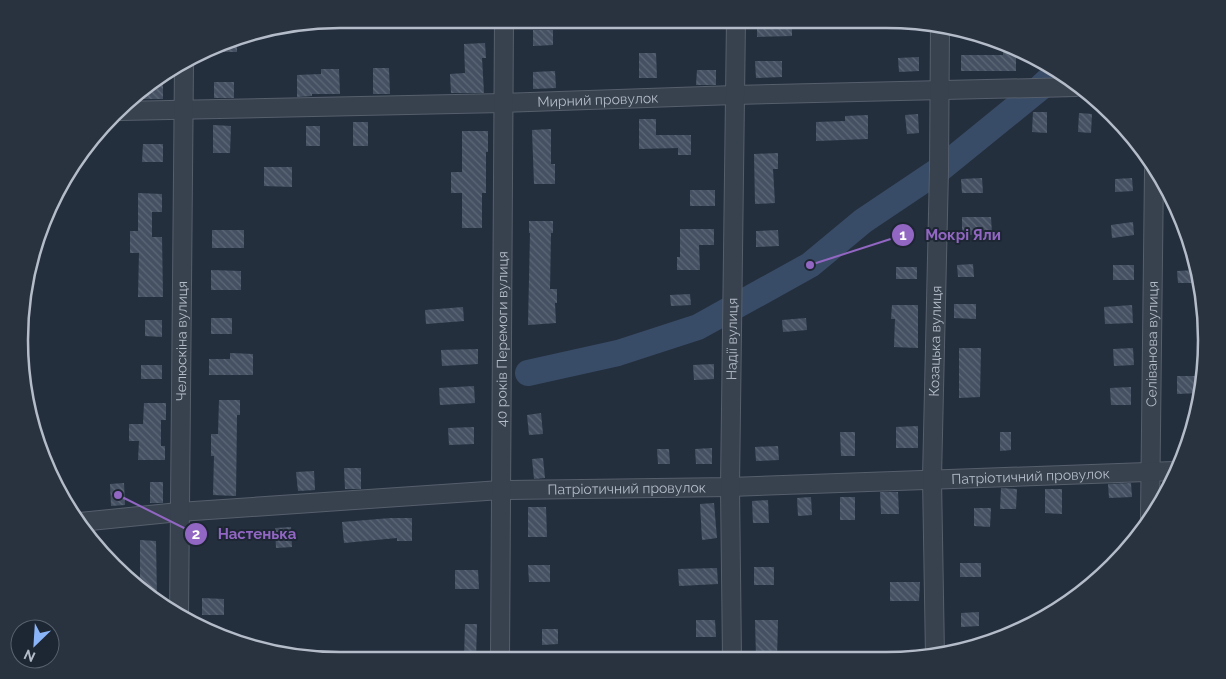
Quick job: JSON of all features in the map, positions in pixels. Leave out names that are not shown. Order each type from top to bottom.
[{"type":"street","name":"40 років Перемоги вулиця","points":[[500,652],[504,28]]},
{"type":"street","name":"Надії вулиця","points":[[732,652],[730,486],[736,28]]},
{"type":"street","name":"Козацька вулиця","points":[[935,648],[932,478],[940,32]]},
{"type":"street","name":"Челюскіна вулиця","points":[[179,607],[184,69]]},
{"type":"street","name":"Мирний провулок","points":[[128,111],[504,103],[735,95],[940,92],[1070,87]]},
{"type":"street","name":"Селіванова вулиця","points":[[1150,507],[1154,179]]},
{"type":"street","name":"Патріотичний провулок","points":[[86,521],[179,512],[501,490],[730,486],[1169,471]]},
{"type":"building","points":[[757,28],[792,28],[792,36],[757,37]]},
{"type":"building","points":[[533,30],[553,30],[553,45],[533,46]]},
{"type":"building","points":[[485,43],[486,58],[482,58],[484,93],[451,93],[450,74],[465,73],[464,44]]},
{"type":"building","points":[[237,45],[237,52],[218,52]]},
{"type":"building","points":[[1003,50],[1016,56],[1016,71],[961,71],[961,55],[1003,55]]},
{"type":"building","points":[[639,53],[656,53],[657,78],[639,78]]},
{"type":"building","points":[[919,57],[919,71],[899,72],[898,58]]},
{"type":"building","points":[[755,61],[782,61],[782,77],[756,78]]},
{"type":"building","points":[[373,68],[389,68],[390,94],[373,94]]},
{"type":"building","points":[[321,69],[339,69],[340,94],[312,94],[312,96],[297,97],[297,75],[321,74]]},
{"type":"building","points":[[697,70],[716,70],[716,85],[696,85]]},
{"type":"building","points":[[555,71],[556,88],[533,89],[533,72]]},
{"type":"building","points":[[163,82],[163,99],[141,99]]},
{"type":"building","points":[[214,82],[234,82],[234,98],[214,98]]},
{"type":"building","points":[[1033,112],[1047,112],[1047,133],[1032,132]]},
{"type":"building","points":[[1079,113],[1092,114],[1091,133],[1078,132]]},
{"type":"building","points":[[918,114],[919,133],[907,134],[905,115]]},
{"type":"building","points":[[868,115],[868,139],[816,141],[816,122],[845,121],[845,116]]},
{"type":"building","points":[[639,119],[656,119],[656,135],[691,135],[691,155],[678,155],[678,148],[639,149]]},
{"type":"building","points":[[353,122],[368,122],[368,146],[353,146]]},
{"type":"building","points":[[213,125],[231,126],[230,153],[213,153]]},
{"type":"building","points":[[306,126],[320,126],[320,146],[306,146]]},
{"type":"building","points":[[551,129],[551,164],[555,164],[555,184],[534,184],[532,130]]},
{"type":"building","points":[[462,131],[488,131],[486,193],[482,193],[482,228],[462,228],[462,193],[451,193],[451,172],[462,172]]},
{"type":"building","points":[[143,144],[163,144],[163,162],[142,162]]},
{"type":"building","points":[[778,153],[778,169],[773,169],[775,203],[755,204],[754,154]]},
{"type":"building","points":[[264,167],[292,167],[292,187],[264,186]]},
{"type":"building","points":[[982,178],[983,193],[962,193],[961,179]]},
{"type":"building","points":[[1132,178],[1133,191],[1115,192],[1115,179]]},
{"type":"building","points":[[690,190],[715,190],[715,206],[690,206]]},
{"type":"building","points":[[138,193],[162,194],[162,212],[152,212],[152,237],[162,237],[163,297],[138,297],[139,253],[130,253],[130,231],[138,231]]},
{"type":"building","points":[[962,217],[991,217],[992,234],[962,235]]},
{"type":"building","points":[[529,221],[553,221],[550,289],[557,289],[557,303],[555,303],[556,323],[528,325]]},
{"type":"building","points":[[1133,222],[1134,235],[1112,238],[1111,225]]},
{"type":"building","points":[[680,229],[714,229],[714,245],[699,245],[700,270],[677,270],[677,257],[680,257]]},
{"type":"building","points":[[212,230],[244,230],[244,248],[212,248]]},
{"type":"building","points":[[778,230],[779,246],[756,247],[756,231]]},
{"type":"building","points":[[973,264],[974,277],[958,277],[957,265]]},
{"type":"building","points":[[1113,265],[1134,265],[1134,280],[1113,280]]},
{"type":"building","points":[[896,267],[917,267],[917,279],[896,279]]},
{"type":"building","points":[[211,270],[241,271],[241,290],[211,290]]},
{"type":"building","points":[[1191,270],[1194,283],[1178,283],[1177,271]]},
{"type":"building","points":[[690,294],[691,305],[671,306],[670,295]]},
{"type":"building","points":[[954,304],[976,304],[976,319],[954,318]]},
{"type":"building","points":[[892,305],[918,305],[918,348],[894,347],[895,319],[891,319]]},
{"type":"building","points":[[1132,305],[1133,323],[1105,324],[1104,307]]},
{"type":"building","points":[[463,307],[464,321],[426,324],[425,310]]},
{"type":"building","points":[[211,318],[232,318],[232,334],[211,334]]},
{"type":"building","points":[[806,318],[807,330],[783,332],[782,320]]},
{"type":"building","points":[[145,320],[162,320],[162,337],[145,336]]},
{"type":"building","points":[[959,348],[981,348],[980,397],[959,398]]},
{"type":"building","points":[[1133,348],[1134,365],[1114,366],[1113,349]]},
{"type":"building","points":[[478,349],[478,364],[442,366],[441,350]]},
{"type":"building","points":[[230,353],[253,354],[253,375],[209,375],[209,359],[230,359]]},
{"type":"building","points":[[714,364],[714,379],[694,380],[693,365]]},
{"type":"building","points":[[141,365],[162,365],[162,379],[141,379]]},
{"type":"building","points":[[1177,376],[1196,376],[1194,393],[1177,394]]},
{"type":"building","points":[[474,386],[475,403],[440,405],[439,388]]},
{"type":"building","points":[[1131,387],[1131,405],[1111,405],[1110,388]]},
{"type":"building","points":[[219,400],[240,400],[240,415],[237,415],[236,496],[213,495],[214,456],[211,456],[211,434],[218,434]]},
{"type":"building","points":[[144,403],[166,403],[166,420],[161,420],[161,446],[165,446],[165,460],[138,460],[139,441],[129,441],[129,424],[143,424]]},
{"type":"building","points":[[541,413],[543,434],[529,435],[527,415]]},
{"type":"building","points":[[918,426],[918,448],[896,448],[896,427]]},
{"type":"building","points":[[474,427],[474,444],[449,445],[448,428]]},
{"type":"building","points":[[840,432],[855,432],[855,456],[841,456]]},
{"type":"building","points":[[1000,432],[1011,432],[1011,450],[1000,451]]},
{"type":"building","points":[[778,446],[779,460],[756,461],[755,447]]},
{"type":"building","points":[[712,448],[712,464],[696,464],[695,449]]},
{"type":"building","points":[[657,449],[669,449],[670,464],[658,464]]},
{"type":"building","points":[[543,458],[545,478],[534,479],[532,459]]},
{"type":"building","points":[[344,468],[361,468],[361,489],[345,489]]},
{"type":"building","points":[[314,471],[315,490],[298,491],[296,472]]},
{"type":"building","points":[[150,482],[163,482],[163,503],[150,503]]},
{"type":"building","points":[[124,483],[125,505],[111,506],[110,484]]},
{"type":"building","points":[[1131,483],[1132,497],[1109,498],[1108,484]]},
{"type":"building","points":[[1001,488],[1017,489],[1016,509],[1000,509]]},
{"type":"building","points":[[1045,489],[1062,489],[1062,514],[1045,513]]},
{"type":"building","points":[[880,492],[898,492],[899,514],[881,514]]},
{"type":"building","points":[[811,497],[812,515],[798,516],[797,498]]},
{"type":"building","points":[[840,497],[855,497],[855,520],[840,520]]},
{"type":"building","points":[[768,500],[769,523],[753,523],[752,501]]},
{"type":"building","points":[[714,503],[717,538],[702,540],[700,504]]},
{"type":"building","points":[[528,507],[546,507],[547,537],[528,537]]},
{"type":"building","points":[[974,508],[991,508],[990,527],[974,526]]},
{"type":"building","points":[[412,518],[412,541],[397,541],[397,538],[344,543],[342,522]]},
{"type":"building","points":[[291,527],[292,547],[276,548],[275,528]]},
{"type":"building","points":[[140,540],[156,541],[157,592],[140,579]]},
{"type":"building","points":[[960,563],[981,563],[981,577],[960,577]]},
{"type":"building","points":[[528,565],[550,565],[550,582],[529,582]]},
{"type":"building","points":[[754,567],[774,567],[774,585],[754,585]]},
{"type":"building","points":[[717,568],[718,584],[679,586],[678,569]]},
{"type":"building","points":[[455,570],[478,570],[479,589],[455,589]]},
{"type":"building","points":[[890,582],[920,582],[919,601],[890,601]]},
{"type":"building","points":[[202,598],[224,599],[224,615],[202,615]]},
{"type":"building","points":[[979,612],[979,626],[961,627],[961,613]]},
{"type":"building","points":[[696,620],[715,620],[716,637],[696,637]]},
{"type":"building","points":[[755,620],[778,620],[777,652],[756,652]]},
{"type":"building","points":[[465,624],[477,624],[476,652],[464,652]]},
{"type":"building","points":[[542,629],[558,629],[558,644],[542,645]]},
{"type":"waterway","points":[[528,373],[618,353],[698,327],[810,265],[863,221],[939,170],[1053,76]]},
{"type":"place","name":"Мокрі Яли","points":[[810,265]]},
{"type":"place","name":"Настенька","points":[[118,495]]}]
